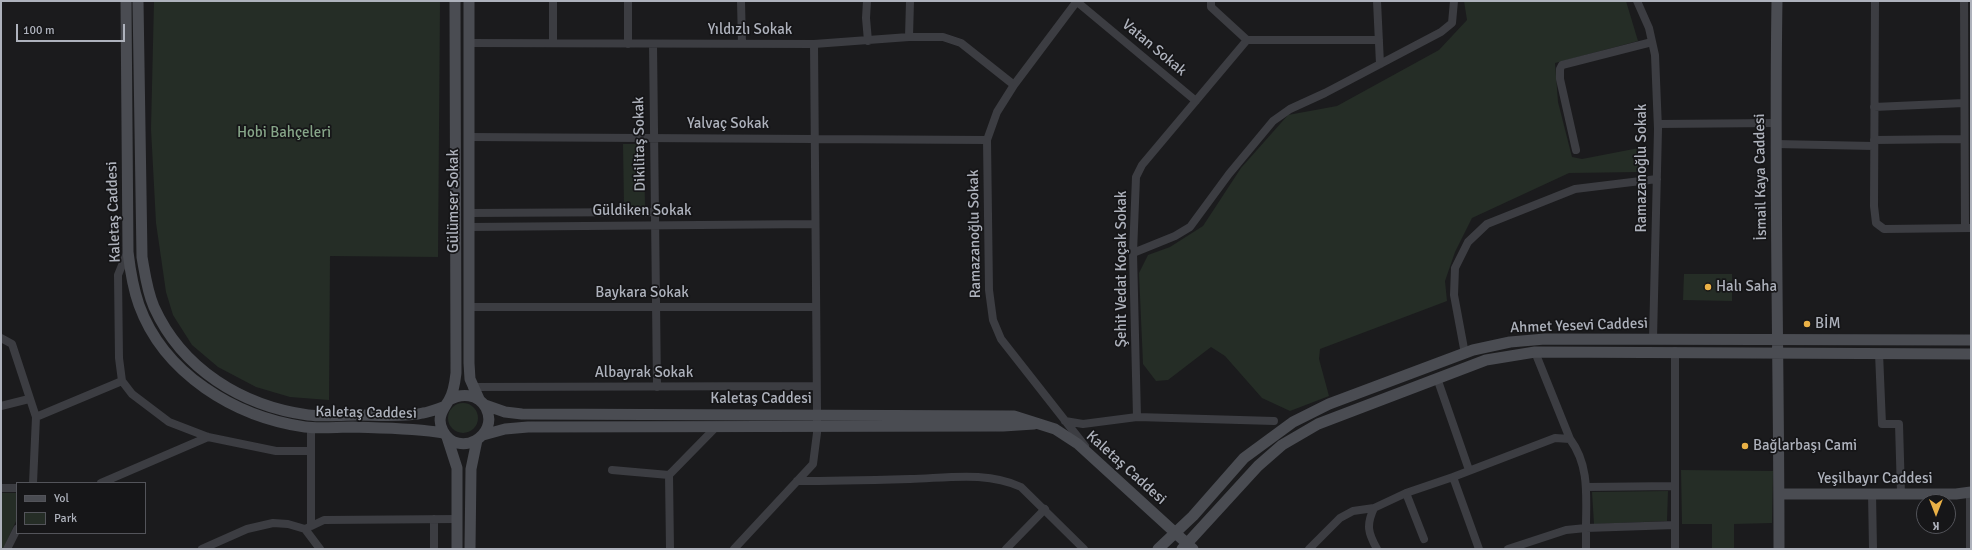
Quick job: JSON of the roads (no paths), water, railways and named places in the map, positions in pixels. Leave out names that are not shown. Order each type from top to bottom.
[{"type":"main road","name":"Kaletaş Caddesi","points":[[126,1],[128,252],[131,274],[139,305],[152,332],[166,352],[190,377],[212,393],[236,407],[271,421],[310,427],[403,428],[446,435]]},
{"type":"main road","name":"Kaletaş Caddesi","points":[[138,1],[142,257],[146,284],[154,306],[171,337],[187,357],[216,381],[240,396],[277,409],[309,415],[422,414],[446,404]]},
{"type":"main road","points":[[455,1],[456,373],[454,387],[440,422],[457,468],[457,549]]},
{"type":"main road","name":"Gülümser Sokak","points":[[469,1],[470,378],[472,387],[482,402]]},
{"type":"main road","name":"İsmail Kaya Caddesi","points":[[1777,1],[1775,123],[1779,340],[1780,549]]},
{"type":"main road","name":"Ahmet Yesevi Caddesi","points":[[1158,549],[1193,516],[1244,458],[1293,422],[1329,404],[1464,354],[1510,342],[1545,339],[1971,340]]},
{"type":"main road","name":"Ahmet Yesevi Caddesi","points":[[1187,547],[1258,466],[1282,445],[1318,424],[1486,360],[1536,352],[1675,351],[1971,354]]},
{"type":"main road","points":[[446,404],[464,395],[482,402],[488,412],[489,420],[480,438],[471,468],[470,549]]},
{"type":"main road","name":"Kaletaş Caddesi","points":[[482,402],[505,412],[522,414],[1004,415],[1038,423],[1062,433],[1095,459],[1187,547]]},
{"type":"main road","name":"Kaletaş Caddesi","points":[[480,438],[505,429],[519,427],[1003,426],[1038,423]]},
{"type":"main road","points":[[446,435],[462,444],[480,438]]},
{"type":"main road","name":"Yeşilbayır Caddesi","points":[[1779,494],[1970,492]]},
{"type":"street","points":[[553,1],[553,42]]},
{"type":"street","points":[[628,1],[628,44]]},
{"type":"street","points":[[741,1],[742,44]]},
{"type":"street","points":[[867,1],[866,18],[868,41]]},
{"type":"street","points":[[909,37],[910,1]]},
{"type":"street","name":"Ramazanoğlu Sokak","points":[[1076,1],[1014,85],[997,112],[987,140],[989,290],[993,320],[996,330],[1006,346],[1095,459]]},
{"type":"street","name":"Vatan Sokak","points":[[1076,1],[1196,100]]},
{"type":"street","points":[[1211,1],[1211,7],[1247,40],[1379,40]]},
{"type":"street","points":[[1378,1],[1380,64]]},
{"type":"street","points":[[1133,253],[1175,236],[1190,227],[1229,174],[1273,121],[1290,109],[1325,93],[1441,32],[1452,23],[1454,1]]},
{"type":"street","name":"Ramazanoğlu Sokak","points":[[1637,1],[1649,28],[1655,55],[1658,124],[1653,339]]},
{"type":"street","points":[[1875,1],[1874,206],[1876,223],[1884,229],[1968,228],[1964,139],[1964,103],[1967,74],[1964,1]]},
{"type":"street","name":"Yıldızlı Sokak","points":[[469,43],[553,42],[628,44],[814,44],[909,37],[933,37],[952,39],[961,43],[1014,85]]},
{"type":"street","name":"Şehit Vedat Koçak Sokak","points":[[1137,417],[1133,253],[1136,177],[1142,165],[1247,40]]},
{"type":"street","points":[[1576,150],[1560,79],[1560,69],[1562,65],[1652,42]]},
{"type":"street","name":"Dikilitaş Sokak","points":[[653,44],[657,387]]},
{"type":"street","points":[[734,549],[813,464],[817,426],[814,44]]},
{"type":"street","points":[[1874,107],[1964,103]]},
{"type":"street","points":[[1658,124],[1775,123]]},
{"type":"street","name":"Yalvaç Sokak","points":[[469,137],[987,140]]},
{"type":"street","points":[[1776,144],[1874,143],[1964,139]]},
{"type":"street","points":[[1464,354],[1454,295],[1455,268],[1468,242],[1487,224],[1575,189],[1657,179]]},
{"type":"street","points":[[469,213],[655,212]]},
{"type":"street","name":"Güldiken Sokak","points":[[470,227],[815,224]]},
{"type":"street","points":[[128,252],[118,275],[119,358],[122,381],[132,394],[169,422],[208,437],[276,451],[311,451]]},
{"type":"street","name":"Baykara Sokak","points":[[469,307],[816,307]]},
{"type":"street","points":[[1,338],[12,344],[36,417],[33,482]]},
{"type":"street","points":[[1675,351],[1675,549]]},
{"type":"street","points":[[1536,352],[1570,439],[1579,451],[1585,475],[1586,487],[1586,549]]},
{"type":"street","points":[[1879,353],[1882,424],[1899,424],[1901,493]]},
{"type":"street","points":[[1437,378],[1469,470]]},
{"type":"street","points":[[36,417],[122,381]]},
{"type":"street","name":"Albayrak Sokak","points":[[472,387],[816,386]]},
{"type":"street","points":[[1,406],[29,399]]},
{"type":"street","points":[[1065,421],[1083,424],[1137,417],[1274,422]]},
{"type":"street","points":[[670,549],[669,475],[717,426]]},
{"type":"street","points":[[310,427],[311,451],[308,528],[320,549]]},
{"type":"street","points":[[103,482],[208,437]]},
{"type":"street","points":[[1309,549],[1340,518],[1353,511],[1374,508],[1406,494],[1555,438],[1570,439]]},
{"type":"street","points":[[612,470],[669,475]]},
{"type":"street","points":[[797,481],[982,477],[1008,481],[1021,487],[1084,549]]},
{"type":"street","points":[[1453,477],[1479,549]]},
{"type":"street","points":[[1586,487],[1675,486]]},
{"type":"street","points":[[1,488],[16,488]]},
{"type":"street","points":[[1970,492],[1970,549]]},
{"type":"street","points":[[1872,493],[1873,549]]},
{"type":"street","points":[[1406,494],[1424,539]]},
{"type":"street","points":[[1374,508],[1369,519],[1369,534],[1377,549]]},
{"type":"street","points":[[1006,549],[1045,509]]},
{"type":"street","points":[[434,519],[434,549]]},
{"type":"street","points":[[202,549],[247,529],[273,523],[308,528],[324,520],[458,519]]},
{"type":"street","points":[[1508,549],[1566,530],[1674,525]]},
{"type":"street","points":[[7,549],[16,531]]},
{"type":"place","name":"Halı Saha","points":[[1708,287]]},
{"type":"place","name":"BİM","points":[[1807,324]]},
{"type":"place","name":"Bağlarbaşı Cami","points":[[1745,446]]},
{"type":"park label","name":"Hobi Bahçeleri","points":[[284,133]]}]
